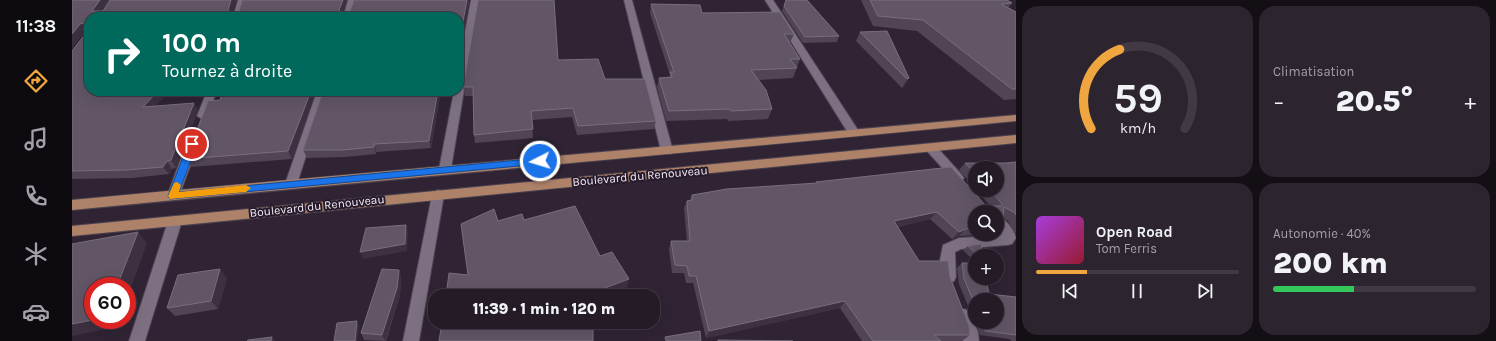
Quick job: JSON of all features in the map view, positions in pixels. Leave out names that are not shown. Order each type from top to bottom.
[{"type":"main road","name":"Boulevard du Renouveau","points":[[72,205],[445,169],[667,151],[1016,118]]},
{"type":"main road","name":"Boulevard du Renouveau","points":[[72,231],[1016,139]]},
{"type":"street","points":[[238,12],[242,0]]},
{"type":"street","points":[[348,12],[352,0]]},
{"type":"street","points":[[464,62],[475,0]]},
{"type":"street","points":[[628,0],[667,151]]},
{"type":"street","points":[[769,0],[854,133]]},
{"type":"street","points":[[173,196],[210,96]]},
{"type":"street","points":[[291,184],[320,96]]},
{"type":"street","points":[[445,169],[458,96]]},
{"type":"street","points":[[931,148],[966,188]]},
{"type":"street","points":[[411,341],[438,195]]},
{"type":"street","points":[[137,341],[175,221]]},
{"type":"street","points":[[1004,229],[1008,233],[1009,238],[1004,240]]},
{"type":"street","points":[[953,291],[947,260],[948,249],[959,244],[995,241]]},
{"type":"street","points":[[959,305],[970,332],[971,341]]},
{"type":"building","points":[[72,0],[100,0],[92,11],[103,11],[110,0],[231,0],[228,10],[230,12],[84,12],[84,23],[80,24],[72,34]]},
{"type":"building","points":[[242,0],[343,0],[339,10],[341,12],[230,12],[239,11]]},
{"type":"building","points":[[354,0],[467,0],[464,16],[464,12],[341,12],[350,11]]},
{"type":"building","points":[[478,0],[554,0],[558,60],[598,59],[605,79],[645,79],[656,121],[578,126],[573,108],[531,111],[533,129],[474,135],[473,87],[464,87]]},
{"type":"building","points":[[786,0],[807,0],[839,36],[805,37],[784,6]]},
{"type":"building","points":[[870,0],[1007,0],[1012,3],[1001,4],[1016,12],[1016,89],[1012,89],[923,20],[878,16]]},
{"type":"building","points":[[651,4],[700,5],[702,13],[780,12],[794,34],[784,34],[800,59],[790,59],[797,68],[751,70],[766,90],[772,109],[731,111],[730,109],[669,111],[659,78],[672,77],[670,72],[674,72]]},
{"type":"building","points":[[887,31],[909,78],[907,79],[860,32]]},
{"type":"building","points":[[84,35],[84,96],[153,96],[143,107],[194,103],[171,160],[167,161],[163,167],[126,170],[72,171],[72,51]]},
{"type":"building","points":[[221,96],[309,96],[288,151],[186,159],[208,101],[220,100]]},
{"type":"building","points":[[321,96],[437,96],[429,141],[374,144],[374,147],[342,150],[303,150]]},
{"type":"building","points":[[1016,162],[1016,215],[1004,207],[1004,205],[1002,205],[996,197],[1004,197],[1004,163]]},
{"type":"building","points":[[951,167],[968,186],[968,197],[978,197],[985,205],[968,205],[968,229],[959,232],[937,212],[894,221],[919,261],[948,261],[950,277],[968,323],[970,335],[934,335],[941,341],[873,341],[845,301],[709,331],[696,276],[689,276],[687,266],[675,265],[671,241],[690,241],[687,201],[692,200],[692,195],[727,189],[817,183],[816,182]]},
{"type":"building","points":[[575,206],[600,256],[612,252],[629,279],[602,289],[447,289],[449,273],[468,275],[461,224],[494,209],[498,221],[522,214],[524,220]]},
{"type":"building","points":[[406,225],[405,244],[360,252],[366,228]]},
{"type":"building","points":[[138,232],[120,277],[84,277],[84,322],[72,324],[72,244]]},
{"type":"building","points":[[981,244],[982,249],[971,249],[968,246]]},
{"type":"building","points":[[962,263],[968,263],[968,285],[987,285],[989,293],[970,293],[964,279]]},
{"type":"building","points":[[220,269],[211,301],[167,308],[178,275]]},
{"type":"building","points":[[382,269],[399,270],[397,288],[382,335],[361,333]]},
{"type":"building","points":[[1004,296],[1016,297],[1016,335],[985,331],[984,329],[1004,329]]},
{"type":"building","points":[[357,321],[355,341],[334,341],[337,323]]},
{"type":"building","points":[[441,329],[593,329],[593,341],[439,341]]},
{"type":"building","points":[[700,331],[701,341],[666,341],[665,337]]},
{"type":"building","points":[[272,337],[271,341],[247,341],[248,340]]},
{"type":"building","points":[[718,340],[793,341],[718,341]]},
{"type":"slow traffic","points":[[177,185],[173,196],[246,188]]},
{"type":"route","points":[[192,144],[173,196],[540,161]]}]
